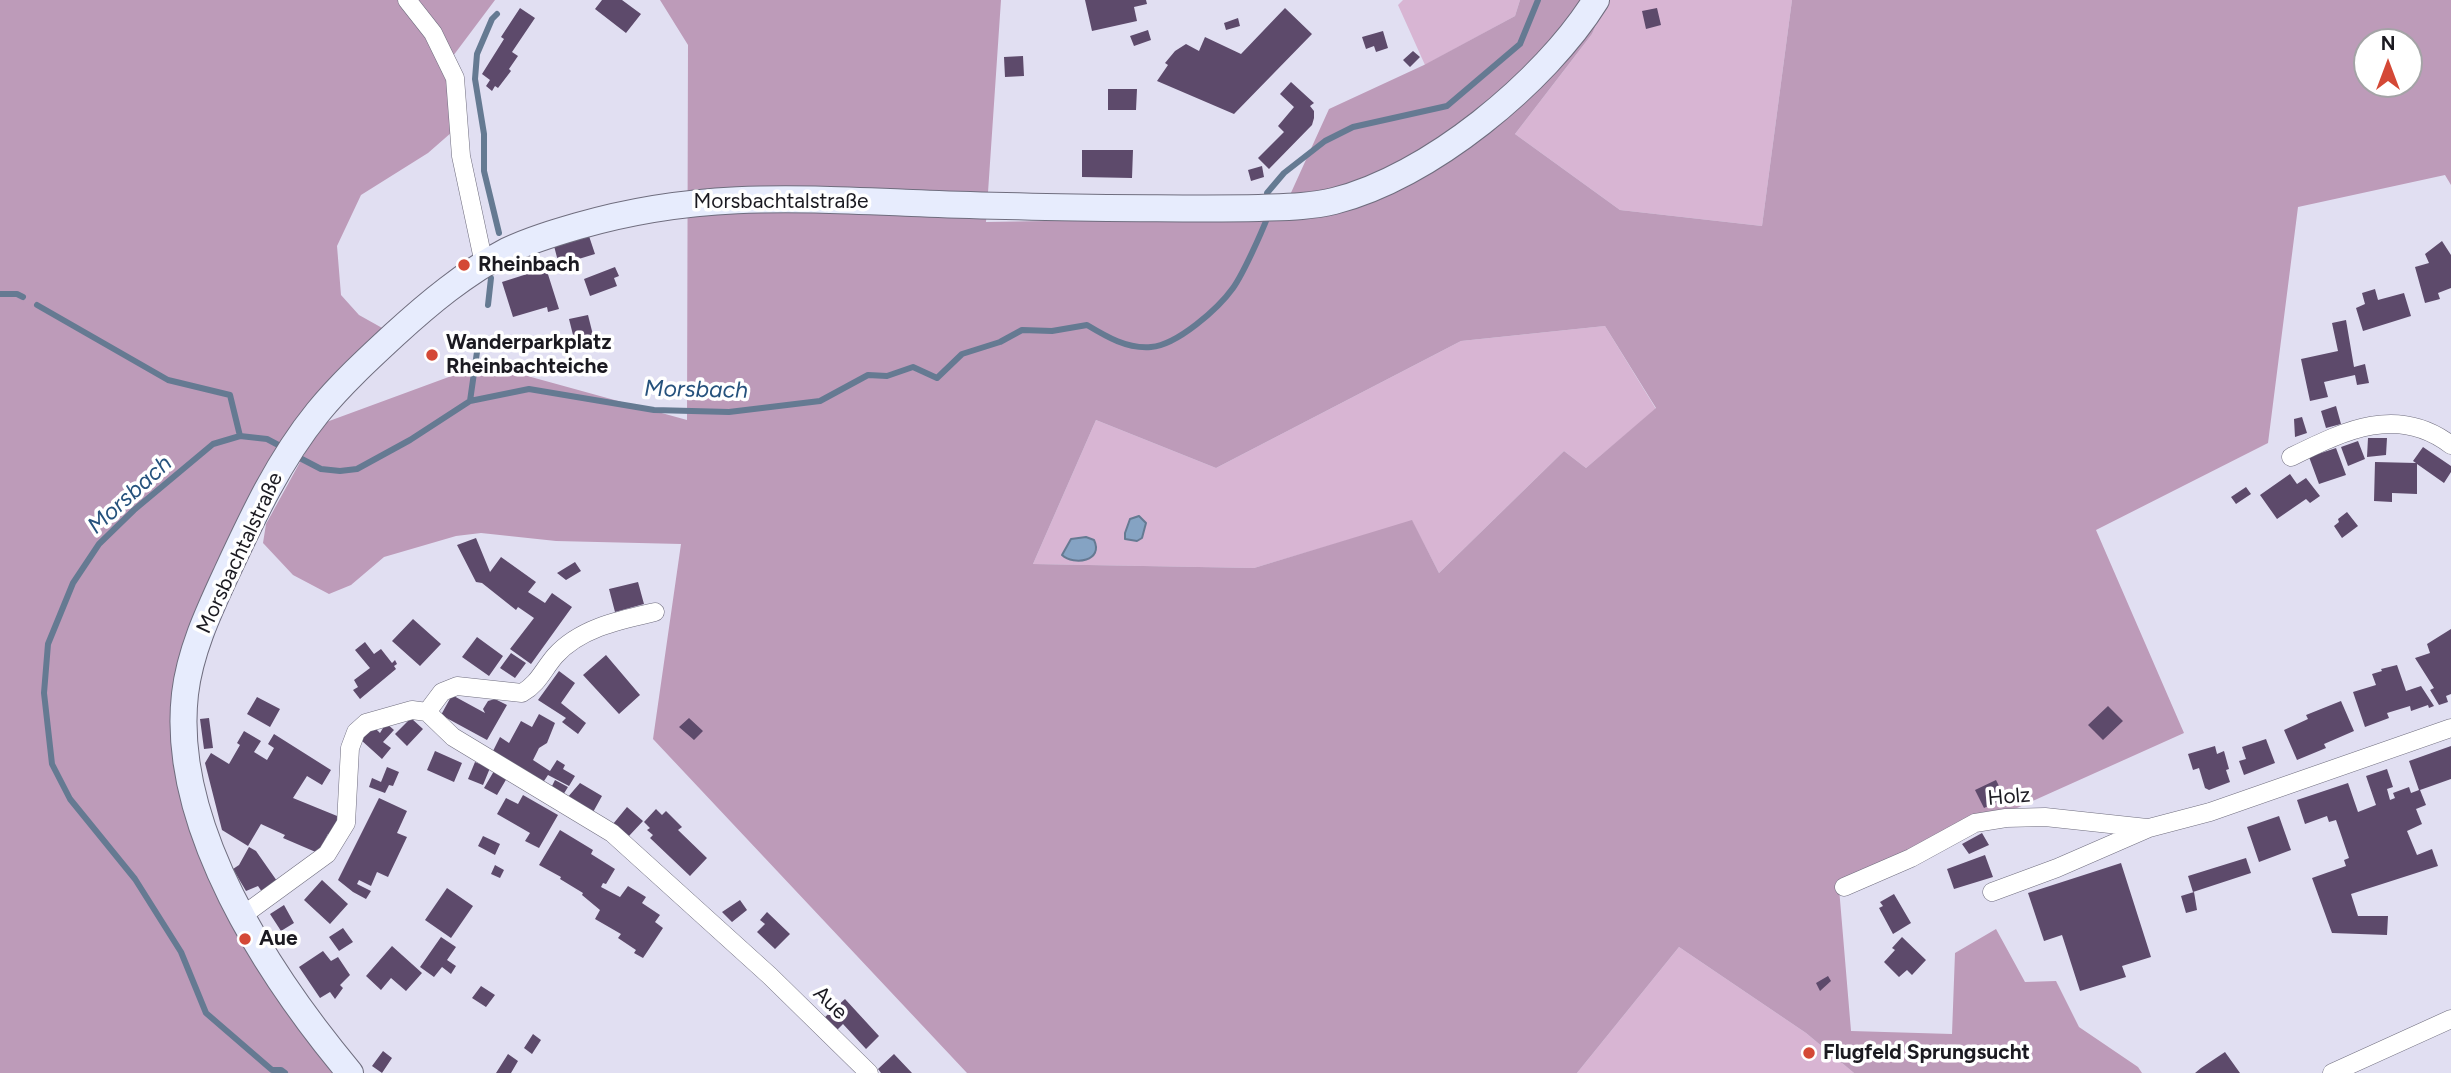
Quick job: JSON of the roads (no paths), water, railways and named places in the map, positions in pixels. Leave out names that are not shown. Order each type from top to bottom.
[{"type":"main road","name":"Morsbachtalstraße","points":[[350,1073],[292,996],[242,916],[223,879],[194,795],[185,743],[185,696],[196,646],[212,604],[255,511],[283,462],[334,395],[429,304],[484,264],[527,242],[634,211],[708,200],[792,198],[997,207],[1251,208],[1331,202],[1363,192],[1407,171],[1445,148],[1491,113],[1562,48],[1596,0]]},
{"type":"street","points":[[407,0],[433,33],[455,78],[461,156],[484,264]]},
{"type":"street","points":[[2291,457],[2330,438],[2396,422],[2432,433],[2451,445]]},
{"type":"street","points":[[242,916],[316,863],[334,844],[346,823],[350,748],[356,732],[366,723],[412,710],[427,712],[442,692],[457,686],[522,693],[537,681],[565,647],[588,632],[610,622],[655,612]]},
{"type":"street","name":"Aue","points":[[427,712],[453,737],[612,833],[770,976],[869,1073]]},
{"type":"street","name":"Holz","points":[[1992,892],[2057,868],[2150,828],[2210,812],[2451,728]]},
{"type":"street","name":"Holz","points":[[1844,887],[1911,858],[1975,823],[2006,818],[2045,817],[2150,828]]},
{"type":"street","points":[[2332,1073],[2451,1019]]},
{"type":"water","points":[[1139,516],[1146,523],[1142,538],[1137,541],[1125,539],[1130,519]]},
{"type":"water","points":[[1086,537],[1094,540],[1096,547],[1091,557],[1080,561],[1062,555],[1071,539]]},
{"type":"waterway","name":"Morsbach","points":[[1268,202],[1267,193],[1284,173],[1325,141],[1353,127],[1447,106],[1520,44],[1538,0]]},
{"type":"waterway","name":"Rheinbach","points":[[497,14],[492,19],[477,54],[475,79],[484,134],[484,171],[499,233]]},
{"type":"waterway","name":"Morsbach","points":[[296,456],[321,469],[357,469],[410,440],[470,401],[529,389],[654,410],[729,412],[820,401],[868,375],[887,376],[913,367],[937,378],[962,354],[1000,342],[1022,330],[1052,331],[1087,325],[1125,344],[1142,347],[1161,345],[1196,325],[1233,288],[1268,216]]},
{"type":"waterway","name":"Rheinbach","points":[[488,305],[491,278]]},
{"type":"waterway","points":[[0,294],[17,294],[23,297]]},
{"type":"waterway","points":[[37,305],[168,380],[230,395],[240,436]]},
{"type":"waterway","name":"Rheinbach","points":[[470,401],[479,338]]},
{"type":"waterway","name":"Morsbach","points":[[284,448],[267,439],[240,436],[213,444],[134,510],[99,544],[73,583],[48,644],[44,693],[52,764],[70,799],[135,879],[181,952],[206,1013],[272,1070],[285,1073]]},
{"type":"place","name":"Rheinbach","points":[[464,265]]},
{"type":"place","name":"Wanderparkplatz Rheinbachteiche","points":[[432,355]]},
{"type":"place","name":"Aue","points":[[245,939]]},
{"type":"place","name":"Flugfeld Sprungsucht","points":[[1809,1053]]}]
